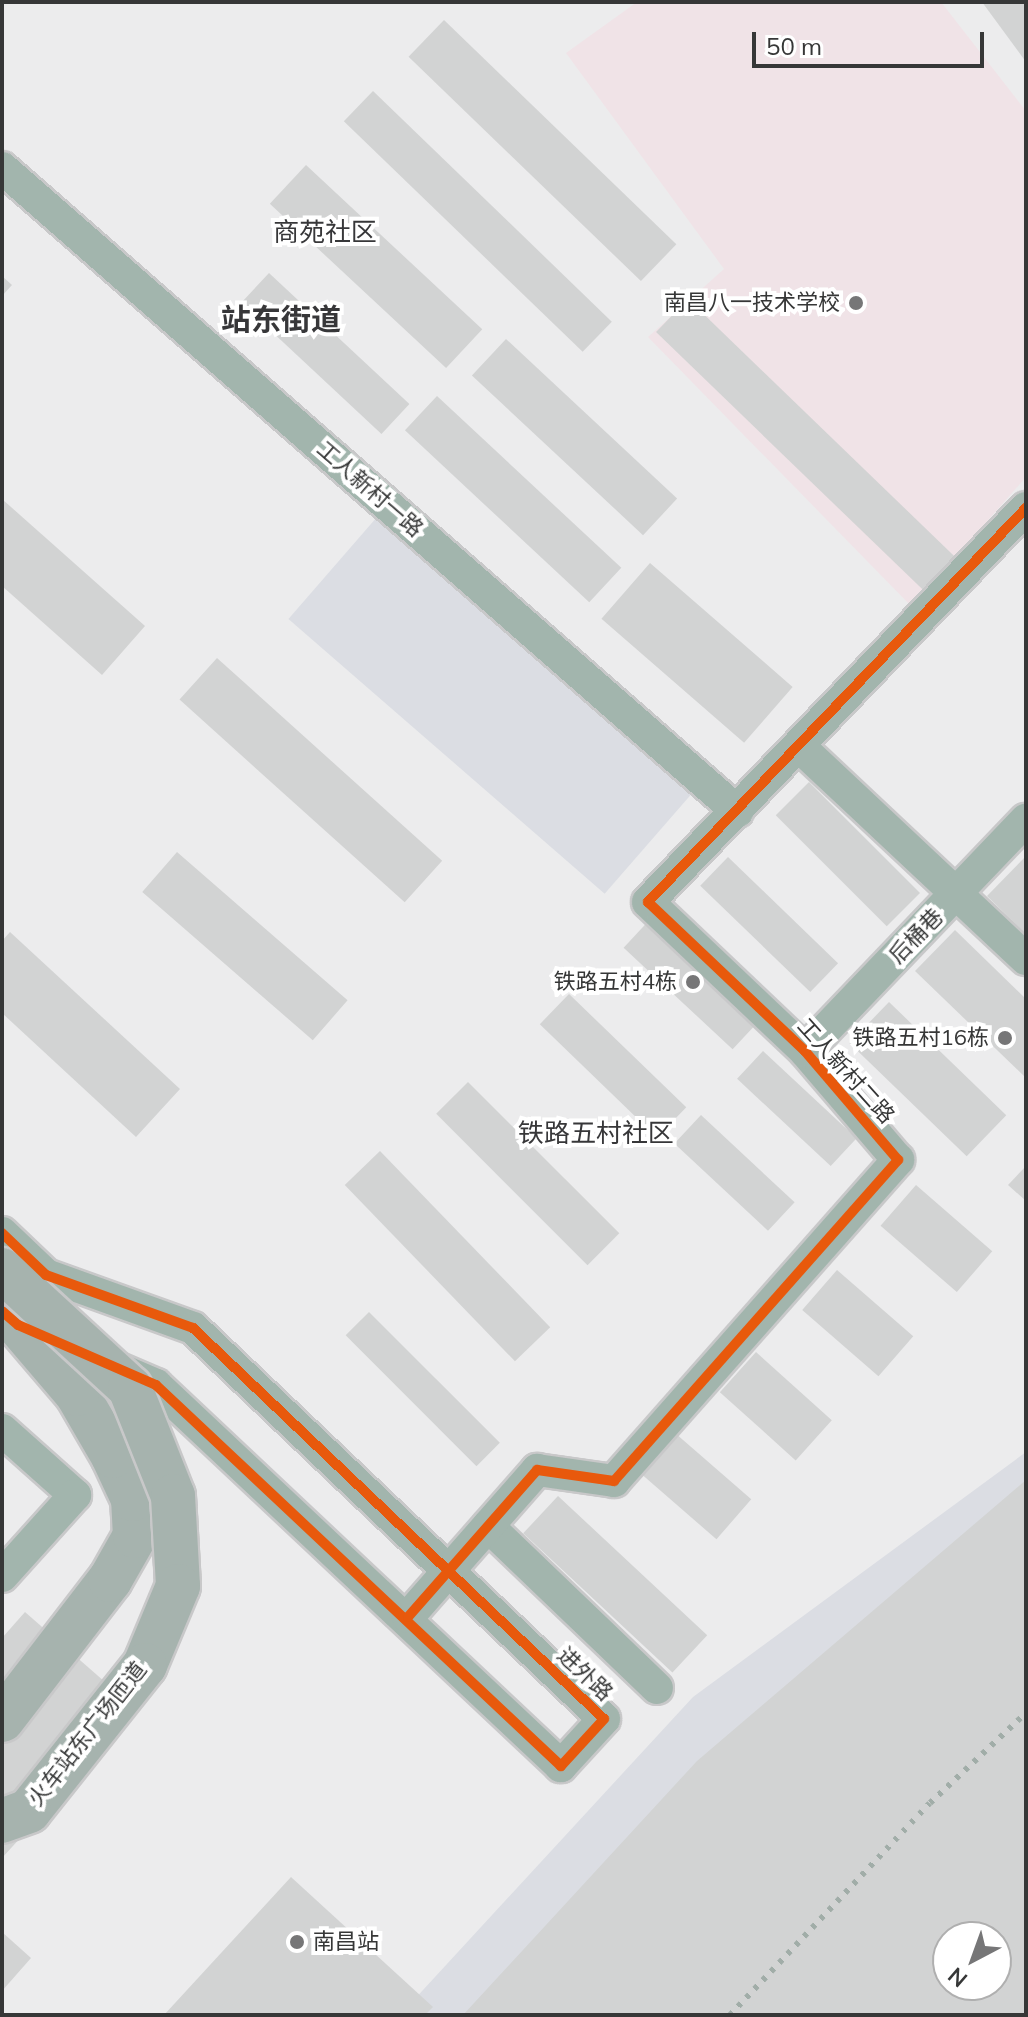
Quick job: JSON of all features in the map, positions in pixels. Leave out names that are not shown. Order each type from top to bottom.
[{"type":"highway","name":"火车站东广场匝道","points":[[2,1270],[130,1388],[173,1496],[178,1586],[145,1665],[29,1811],[2,1821]]},
{"type":"highway","points":[[2,1720],[110,1580],[135,1536],[133,1499],[113,1456],[77,1394],[7,1326]]},
{"type":"street","name":"工人新村一路","points":[[2,168],[737,811]]},
{"type":"street","name":"工人新村二路","points":[[408,1617],[537,1470],[614,1481],[898,1160],[805,1051],[648,902],[1026,508]]},
{"type":"street","points":[[800,747],[954,896],[1026,959]]},
{"type":"street","name":"后桶巷","points":[[805,1051],[1026,820]]},
{"type":"street","name":"进外路","points":[[2,1233],[46,1275],[193,1328],[604,1719],[561,1766],[408,1617],[156,1385],[7,1326]]},
{"type":"street","points":[[7,1326],[46,1275]]},
{"type":"street","points":[[2,1430],[75,1495],[2,1576]]},
{"type":"street","points":[[488,1526],[657,1688]]},
{"type":"shaded area","name":"南昌八一技术学校","points":[[637,2],[941,2],[1026,111],[1026,477],[912,607],[648,337],[724,269],[566,53]]},
{"type":"shaded area","points":[[377,517],[693,792],[605,894],[288,619]]},
{"type":"shaded area","points":[[1026,1452],[1026,2015],[400,2015],[693,1697]]},
{"type":"building","points":[[982,2],[1026,2],[1026,62]]},
{"type":"building","points":[[444,20],[676,244],[641,281],[409,57]]},
{"type":"building","points":[[373,91],[612,322],[583,352],[344,121]]},
{"type":"building","points":[[306,165],[482,329],[446,368],[270,204]]},
{"type":"building","points":[[269,273],[409,404],[381,434],[241,303]]},
{"type":"building","points":[[2,276],[12,285],[2,296]]},
{"type":"building","points":[[688,299],[958,559],[926,593],[656,332]]},
{"type":"building","points":[[506,339],[677,499],[643,535],[472,376]]},
{"type":"building","points":[[437,396],[621,568],[589,602],[405,430]]},
{"type":"building","points":[[2,499],[145,626],[102,675],[2,586]]},
{"type":"building","points":[[650,563],[793,687],[744,743],[601,619]]},
{"type":"building","points":[[217,658],[442,861],[405,902],[180,700]]},
{"type":"building","points":[[809,782],[920,893],[887,926],[776,815]]},
{"type":"building","points":[[177,852],[348,1000],[313,1040],[142,892]]},
{"type":"building","points":[[1026,856],[1026,934],[987,896]]},
{"type":"building","points":[[728,857],[838,963],[810,992],[700,886]]},
{"type":"building","name":"铁路五村4栋","points":[[655,914],[764,1016],[733,1049],[624,948]]},
{"type":"building","name":"铁路五村16栋","points":[[955,930],[1026,999],[1026,1078],[915,971]]},
{"type":"building","points":[[10,932],[180,1089],[136,1137],[2,1013],[2,941]]},
{"type":"building","points":[[569,994],[686,1107],[657,1137],[540,1024]]},
{"type":"building","points":[[889,1002],[1006,1115],[967,1156],[849,1043]]},
{"type":"building","points":[[763,1051],[857,1138],[831,1166],[737,1079]]},
{"type":"building","points":[[468,1082],[619,1233],[588,1265],[436,1114]]},
{"type":"building","points":[[701,1115],[795,1202],[768,1231],[674,1144]]},
{"type":"building","points":[[380,1151],[550,1327],[515,1361],[345,1185]]},
{"type":"building","points":[[1026,1166],[1026,1201],[1008,1185]]},
{"type":"building","points":[[916,1185],[992,1251],[957,1292],[881,1226]]},
{"type":"building","points":[[837,1270],[913,1336],[878,1376],[802,1310]]},
{"type":"building","points":[[369,1312],[500,1443],[476,1466],[346,1335]]},
{"type":"building","points":[[756,1352],[832,1420],[796,1460],[720,1392]]},
{"type":"building","points":[[675,1433],[751,1499],[716,1539],[640,1473]]},
{"type":"building","points":[[1026,1480],[1026,2015],[463,2015],[697,1761]]},
{"type":"building","points":[[558,1496],[707,1635],[672,1672],[523,1533]]},
{"type":"building","points":[[25,1612],[137,1710],[2,1858],[2,1638]]},
{"type":"building","name":"南昌站","points":[[291,1877],[433,2007],[425,2015],[164,2015]]},
{"type":"building","points":[[2,1932],[31,1958],[2,1991]]},
{"type":"railway","points":[[730,2015],[930,1803],[1026,1713]]},
{"type":"cycle path","points":[[408,1617],[537,1470],[614,1481],[898,1160],[805,1051],[648,902],[1026,508]]},
{"type":"cycle path","points":[[2,1233],[46,1275],[193,1328],[604,1719],[561,1766],[156,1385],[18,1325],[2,1311]]},
{"type":"place","name":"南昌八一技术学校","points":[[856,303]]},
{"type":"place","name":"铁路五村4栋","points":[[693,982]]},
{"type":"place","name":"铁路五村16栋","points":[[1005,1038]]},
{"type":"place","name":"南昌站","points":[[297,1942]]},
{"type":"district","name":"商苑社区","points":[[325,232]]},
{"type":"district","name":"站东街道","points":[[281,319]]},
{"type":"district","name":"铁路五村社区","points":[[596,1133]]}]
